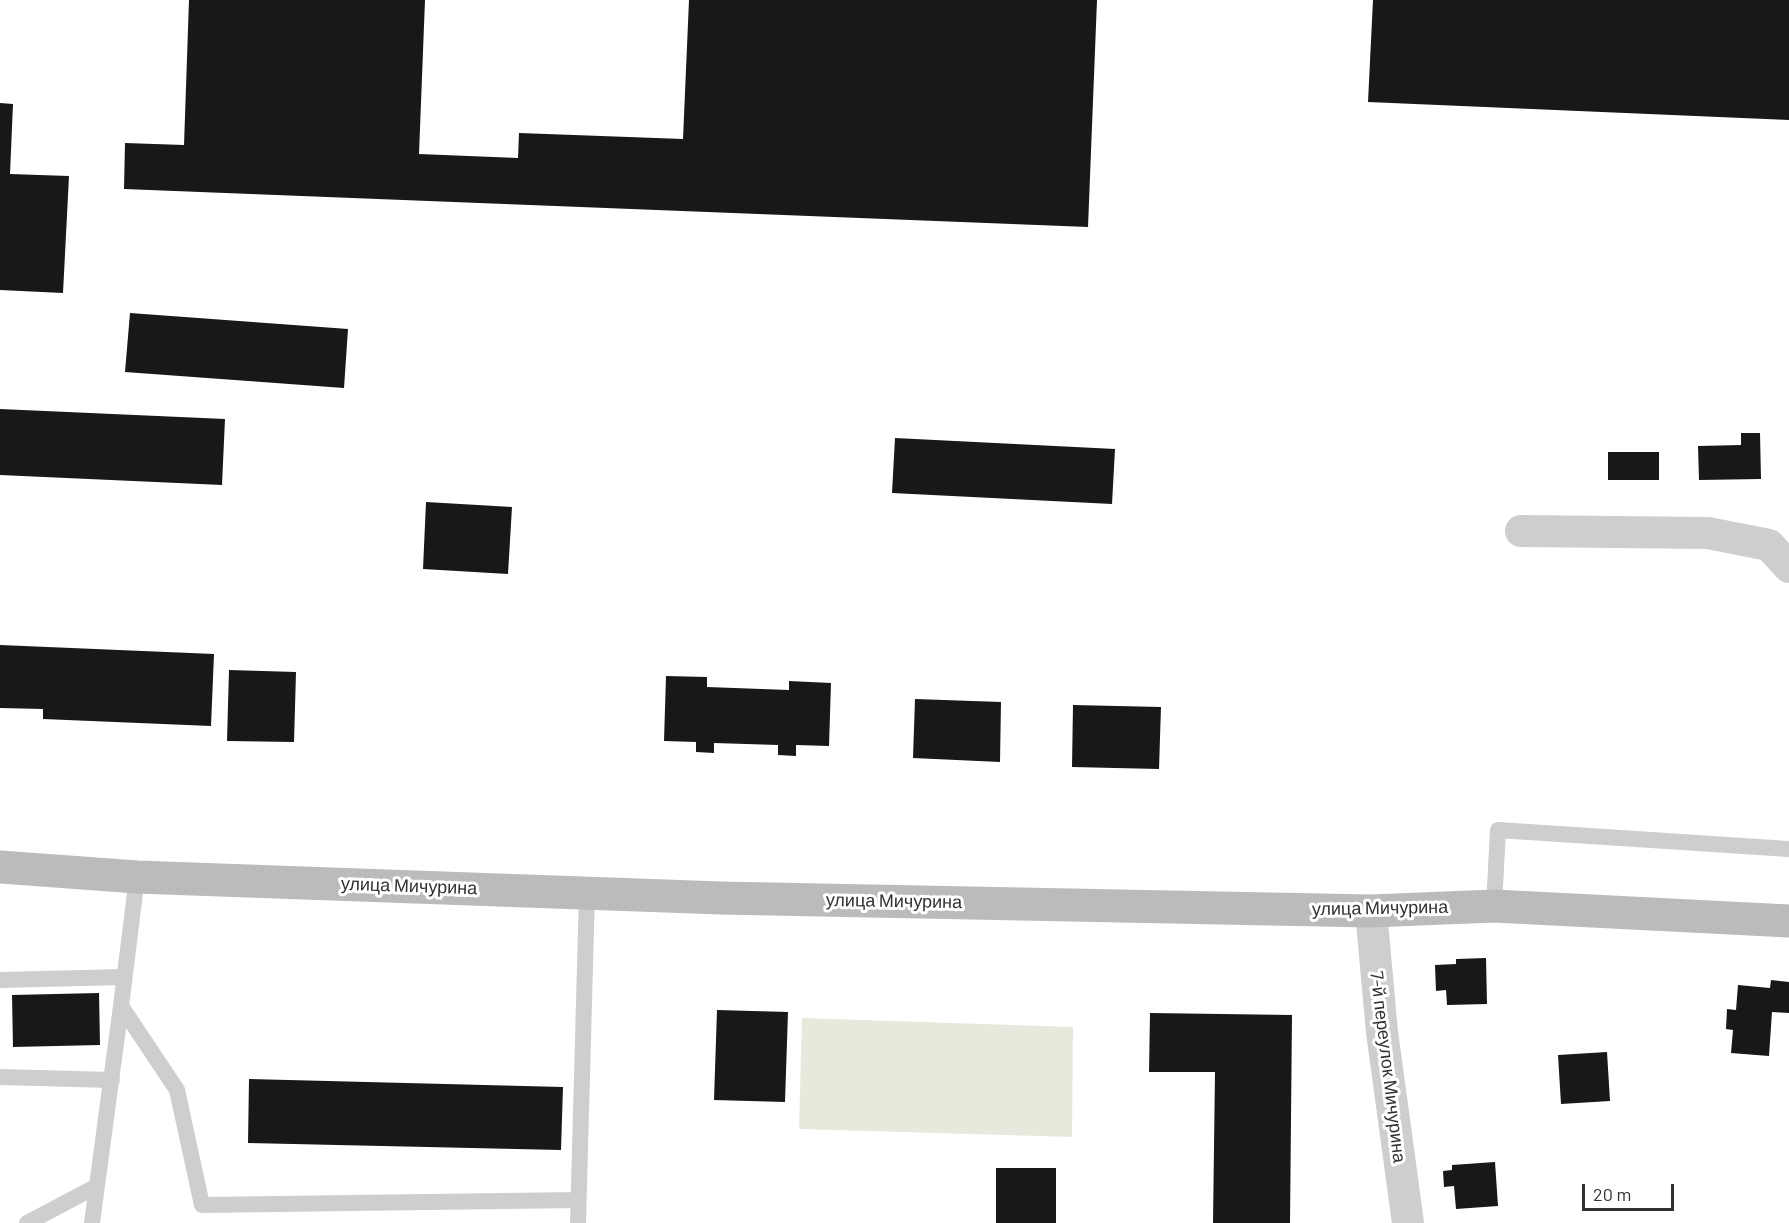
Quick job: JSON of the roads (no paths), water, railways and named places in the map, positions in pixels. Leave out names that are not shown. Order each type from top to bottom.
[{"type":"main road","name":"улица Мичурина","points":[[0,867],[136,877],[733,898],[1371,910],[1494,906],[1789,921]]},
{"type":"street","points":[[1521,531],[1708,533],[1769,545],[1789,567]]},
{"type":"street","name":"7-й переулок Мичурина","points":[[1371,910],[1382,1032],[1408,1223]]},
{"type":"lane","points":[[1494,906],[1498,830],[1789,849]]},
{"type":"lane","points":[[92,1223],[112,1080],[136,877]]},
{"type":"lane","points":[[578,1223],[587,892]]},
{"type":"lane","points":[[0,980],[124,977]]},
{"type":"lane","points":[[121,1006],[177,1090],[202,1205],[578,1200]]},
{"type":"lane","points":[[0,1077],[112,1080]]},
{"type":"lane","points":[[27,1223],[97,1186]]}]
